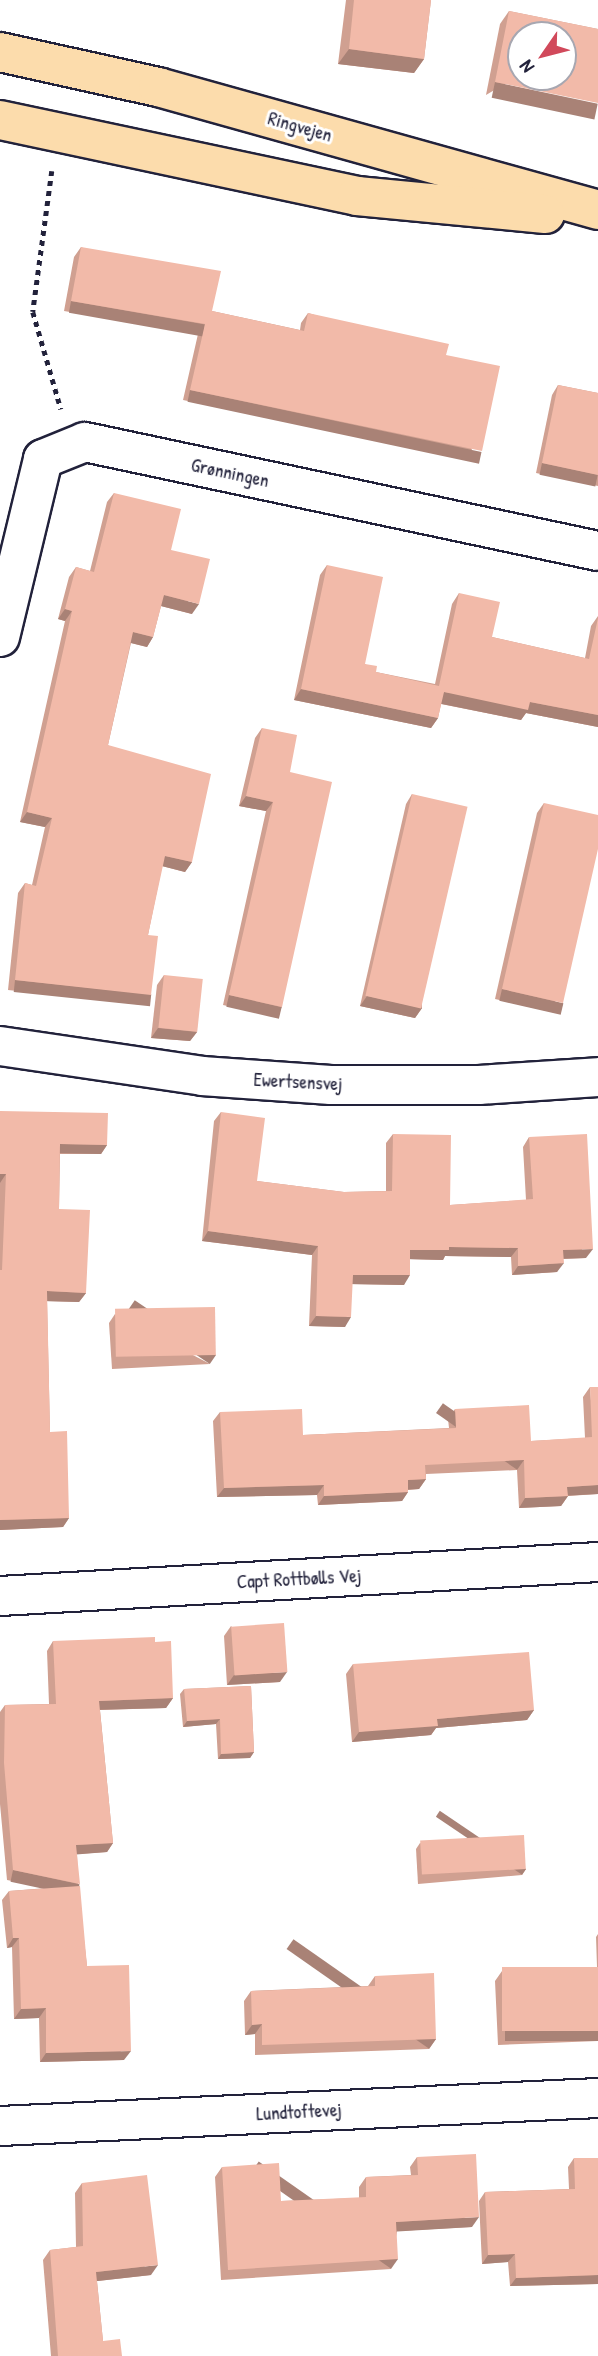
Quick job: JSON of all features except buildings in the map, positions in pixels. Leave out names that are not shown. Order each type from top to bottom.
[{"type":"main road","name":"Ringvejen","points":[[0,52],[158,88],[598,210]]},
{"type":"main road","points":[[0,120],[357,196],[598,220]]},
{"type":"street","name":"Grønningen","points":[[0,637],[43,458],[85,442],[598,551]]},
{"type":"street","name":"Ewertsensvej","points":[[0,1046],[202,1076],[331,1085],[479,1085],[598,1077]]},
{"type":"street","name":"Capt Rottbølls Vej","points":[[0,1596],[598,1562]]},
{"type":"street","name":"Lundtoftevej","points":[[0,2126],[598,2098]]},
{"type":"path","points":[[57,132],[33,312],[72,447]]}]
